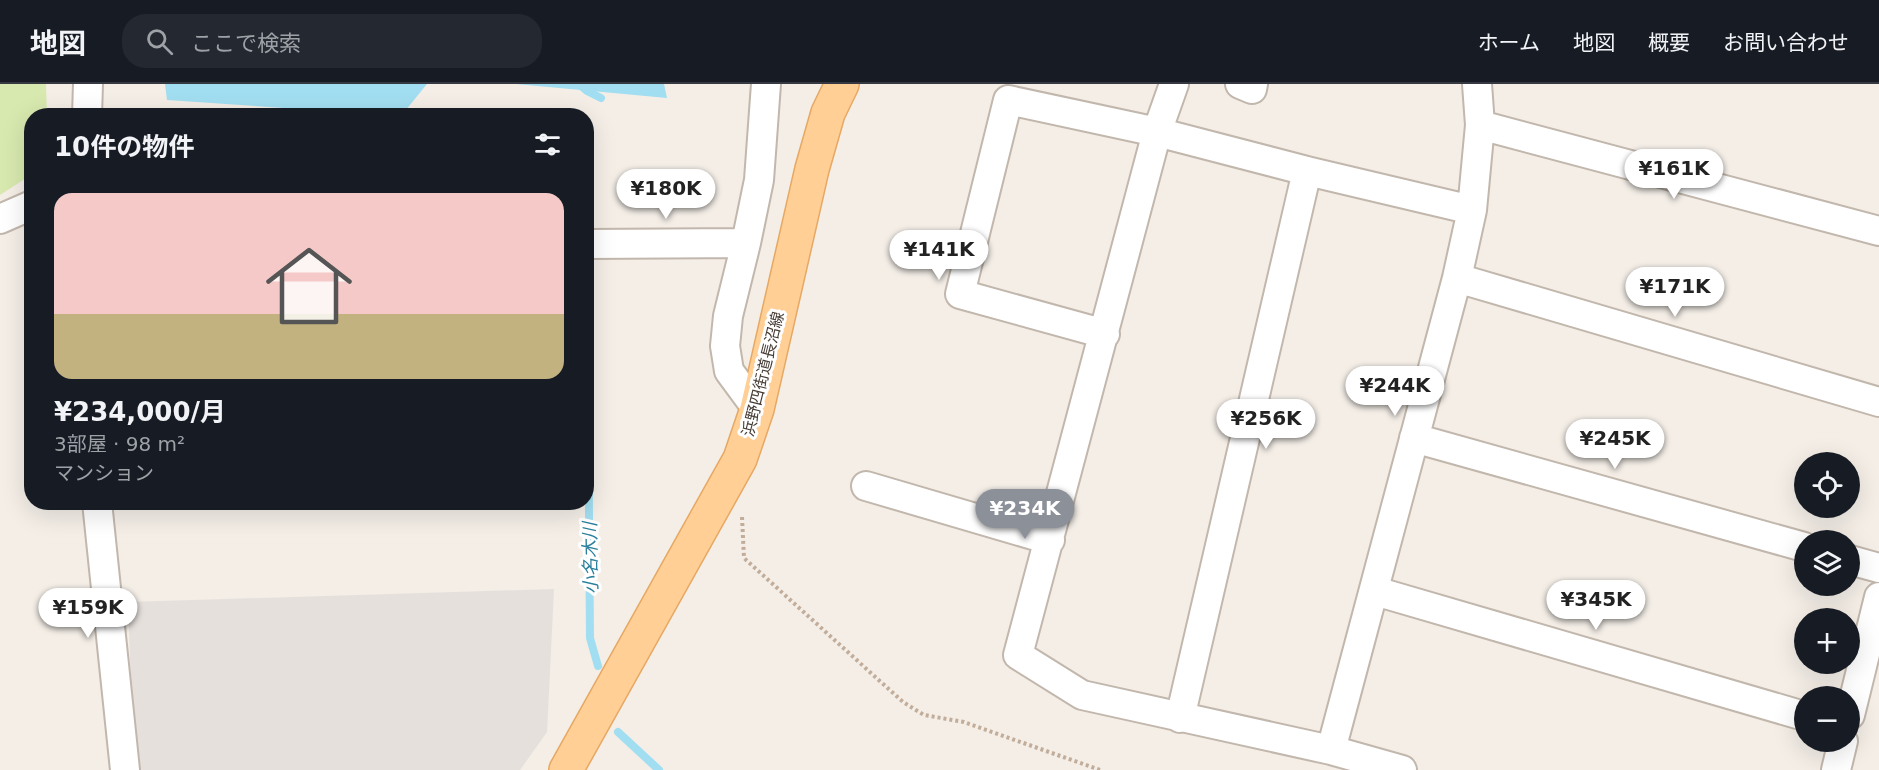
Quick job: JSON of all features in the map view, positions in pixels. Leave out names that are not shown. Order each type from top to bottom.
[{"type":"main road","name":"浜野四街道長沼線","points":[[566,770],[740,459],[757,409],[812,169],[828,113],[842,84]]},
{"type":"street","points":[[87,108],[88,84]]},
{"type":"street","points":[[757,409],[729,371],[725,346],[728,316],[759,180],[766,84]]},
{"type":"street","points":[[1174,84],[1157,132],[1018,655],[1082,695],[1331,750],[1402,770]]},
{"type":"street","points":[[1240,84],[1252,89],[1253,84]]},
{"type":"street","points":[[1331,750],[1457,278],[1472,210],[1480,125],[1477,84]]},
{"type":"street","points":[[1105,334],[960,294],[1008,100],[1157,132],[1307,171],[1472,210]]},
{"type":"street","points":[[1480,125],[1879,231]]},
{"type":"street","points":[[1180,718],[1307,171]]},
{"type":"street","points":[[0,219],[24,208]]},
{"type":"street","points":[[594,244],[746,243]]},
{"type":"street","points":[[1457,278],[1879,402]]},
{"type":"street","points":[[1413,438],[1794,544]]},
{"type":"street","points":[[866,486],[1050,540]]},
{"type":"street","points":[[98,510],[125,770]]},
{"type":"street","points":[[1860,563],[1879,568]]},
{"type":"street","points":[[1375,591],[1794,713]]},
{"type":"street","points":[[1857,686],[1879,597]]},
{"type":"street","points":[[1836,770],[1840,752]]},
{"type":"path","points":[[742,514],[744,558],[903,702],[924,714],[964,722],[1100,770]]},
{"type":"shaded area","points":[[554,589],[547,732],[520,770],[134,770],[128,602]]},
{"type":"green space","points":[[0,84],[46,84],[47,108],[24,108],[24,180],[0,195]]},
{"type":"water","points":[[165,84],[427,84],[408,108],[284,108],[167,100]]},
{"type":"water","points":[[516,84],[664,84],[667,98]]},
{"type":"waterway","name":"小名木川","points":[[579,84],[601,98]]},
{"type":"waterway","name":"小名木川","points":[[589,510],[590,638],[598,666]]},
{"type":"waterway","name":"小名木川","points":[[618,732],[659,770]]}]
